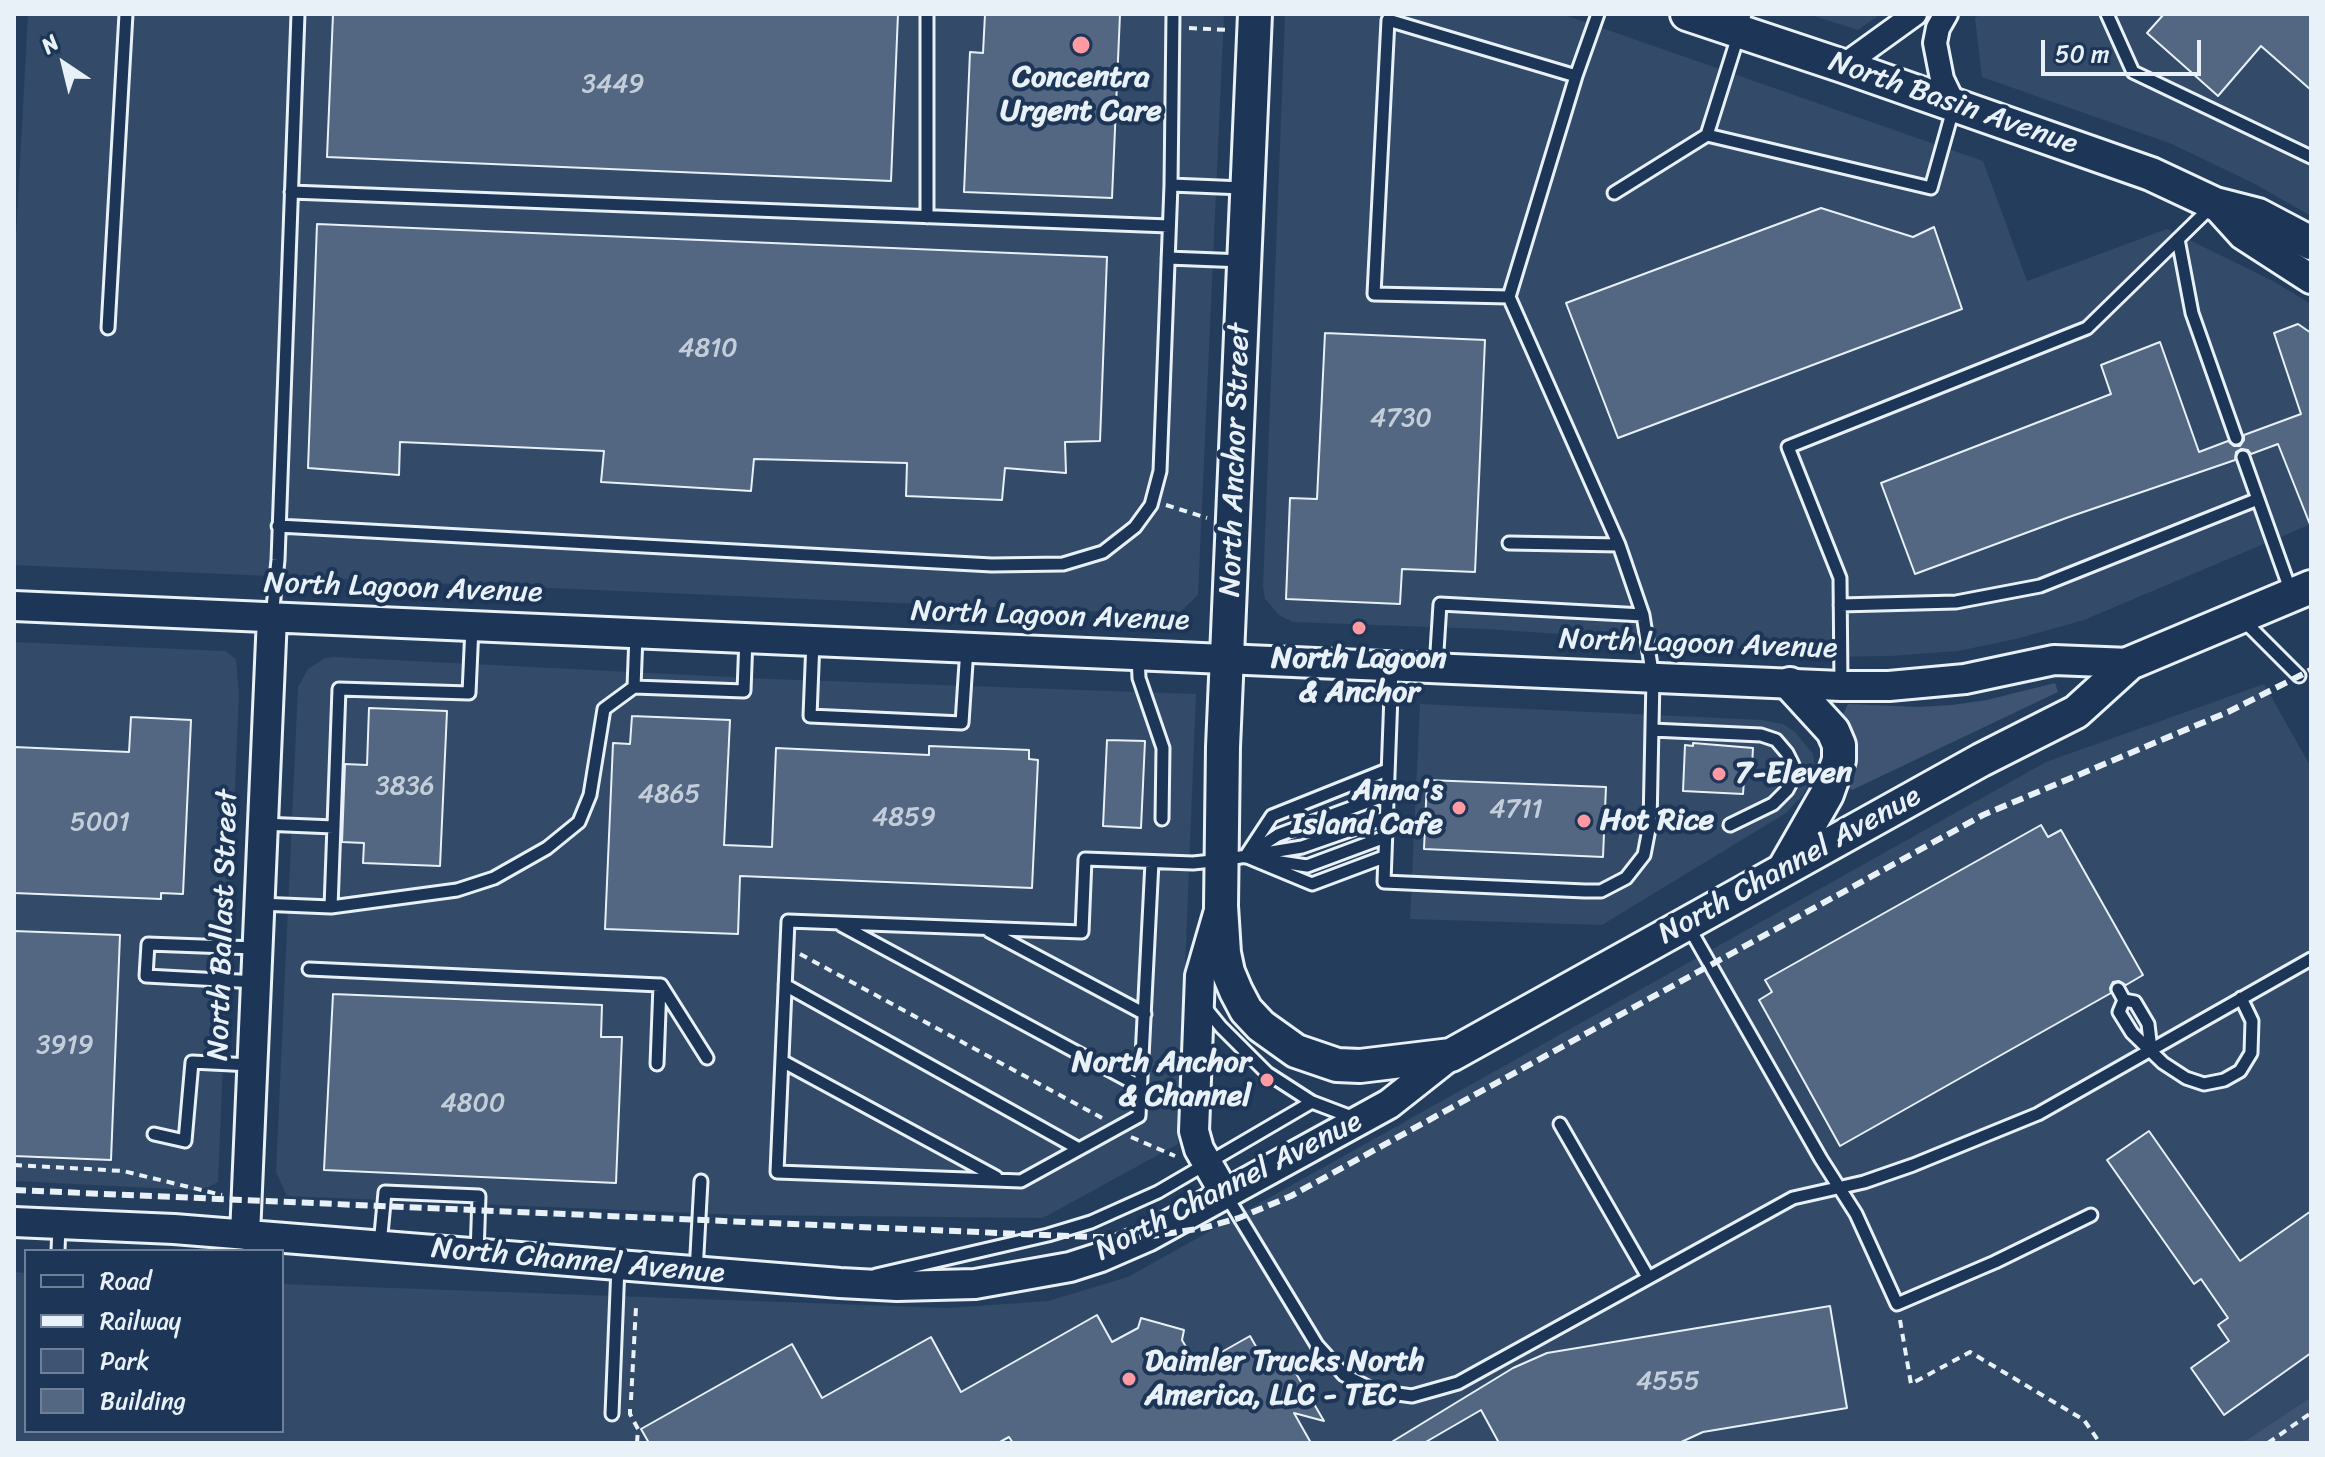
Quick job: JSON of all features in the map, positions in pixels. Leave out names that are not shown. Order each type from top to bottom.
[{"type":"main road","name":"North Basin Avenue","points":[[1687,14],[1742,23],[1843,66],[2151,174],[2215,204],[2258,215],[2311,243]]},
{"type":"main road","name":"North Anchor Street","points":[[1242,22],[1248,188],[1228,659],[1233,858],[1221,906],[1224,953],[1228,972],[1246,1010],[1279,1041],[1316,1060],[1360,1066],[1451,1055]]},
{"type":"main road","points":[[2130,663],[2302,592]]},
{"type":"main road","name":"North Channel Avenue","points":[[1451,1055],[1981,760],[2076,712],[2130,663]]},
{"type":"main road","points":[[1784,869],[1827,794],[1839,760],[1839,745],[1833,731],[1790,684]]},
{"type":"street","points":[[1843,66],[1915,14]]},
{"type":"street","points":[[1946,14],[1938,28],[1935,43],[1942,79],[1954,104]]},
{"type":"street","name":"North Basin Avenue","points":[[2215,204],[2243,235],[2311,279]]},
{"type":"street","name":"North Lagoon Avenue","points":[[14,606],[1841,686],[1942,682],[2012,671],[2054,660],[2130,663]]},
{"type":"street","name":"North Ballast Street","points":[[245,1235],[272,617]]},
{"type":"street","name":"North Anchor Street","points":[[1221,906],[1200,976],[1193,1160],[1225,1194]]},
{"type":"street","name":"North Channel Avenue","points":[[14,1222],[58,1238],[245,1235],[840,1283],[975,1284],[1041,1274],[1101,1257],[1127,1246],[1389,1104],[1451,1055]]},
{"type":"lane","points":[[108,328],[126,14]]},
{"type":"lane","points":[[272,617],[298,14]]},
{"type":"lane","points":[[927,14],[927,217]]},
{"type":"lane","points":[[278,526],[992,565],[1063,564],[1103,552],[1135,527],[1152,501],[1160,471],[1171,185],[1173,14]]},
{"type":"lane","points":[[1392,666],[1384,882],[1601,891],[1626,878],[1644,855],[1650,824],[1653,678],[1643,615],[1619,545],[1509,297],[1598,14]]},
{"type":"lane","points":[[2107,14],[2133,72],[2311,157]]},
{"type":"lane","points":[[1509,297],[1374,294],[1388,20],[1576,76]]},
{"type":"lane","points":[[1614,193],[1707,135],[1742,23]]},
{"type":"lane","points":[[1707,135],[1931,188],[1954,104]]},
{"type":"lane","points":[[1171,185],[1248,188]]},
{"type":"lane","points":[[291,192],[1169,226]]},
{"type":"lane","points":[[1841,686],[1840,578],[1788,447],[2087,328],[2215,204]]},
{"type":"lane","points":[[2178,239],[2192,313],[2236,438]]},
{"type":"lane","points":[[1168,258],[1245,261]]},
{"type":"lane","points":[[2243,457],[2258,499],[2302,592]]},
{"type":"lane","points":[[1840,605],[1956,602],[2040,586],[2258,499]]},
{"type":"lane","points":[[1509,543],[1619,545]]},
{"type":"lane","points":[[1436,668],[1440,604],[1643,615]]},
{"type":"lane","points":[[2241,618],[2299,676]]},
{"type":"lane","points":[[331,907],[339,689],[469,693],[472,626]]},
{"type":"lane","points":[[634,687],[636,633]]},
{"type":"lane","points":[[258,904],[331,907],[457,890],[494,878],[547,848],[579,822],[590,795],[604,709],[634,687],[744,691],[746,638]]},
{"type":"lane","points":[[813,640],[810,716],[962,723],[967,647]]},
{"type":"lane","points":[[1138,655],[1139,678],[1163,748],[1162,819]]},
{"type":"lane","points":[[1652,730],[1761,735],[1776,740],[1787,753],[1793,765],[1793,779],[1787,790],[1773,804],[1730,825]]},
{"type":"lane","points":[[1233,858],[1272,816],[1387,770]]},
{"type":"lane","points":[[1233,858],[1278,835],[1386,795]]},
{"type":"lane","points":[[1152,862],[1139,1116],[1021,1181],[777,1172],[788,921],[1082,932],[1085,859],[1193,863],[1233,858],[1302,847],[1385,818]]},
{"type":"lane","points":[[262,824],[334,827]]},
{"type":"lane","points":[[1233,858],[1307,866],[1385,837]]},
{"type":"lane","points":[[1233,858],[1312,884],[1384,857]]},
{"type":"lane","points":[[837,923],[1141,1087]]},
{"type":"lane","points":[[1687,924],[1856,1214],[1897,1304],[1995,1262],[2091,1215]]},
{"type":"lane","points":[[985,928],[1145,1014]]},
{"type":"lane","points":[[257,948],[148,944],[146,976],[257,982]]},
{"type":"lane","points":[[1225,1194],[1317,1345],[1344,1375],[1376,1391],[1412,1396],[1458,1383],[1793,1198],[1913,1165],[2038,1114],[2311,959]]},
{"type":"lane","points":[[309,969],[660,985]]},
{"type":"lane","points":[[660,985],[707,1058]]},
{"type":"lane","points":[[657,1064],[660,985]]},
{"type":"lane","points":[[785,985],[1079,1149]]},
{"type":"lane","points":[[2151,1050],[2148,1024],[2135,1002],[2121,995],[2119,1012],[2132,1033],[2163,1063],[2186,1078],[2204,1084],[2224,1080],[2240,1071],[2251,1053],[2252,1021],[2241,998]]},
{"type":"lane","points":[[1199,999],[1248,1056],[1288,1089],[1359,1120]]},
{"type":"lane","points":[[782,1061],[1001,1180]]},
{"type":"lane","points":[[154,1134],[185,1141],[192,1062],[252,1065]]},
{"type":"lane","points":[[840,1283],[1070,1229],[1134,1204],[1193,1160],[1312,1102]]},
{"type":"lane","points":[[1560,1124],[1648,1277]]},
{"type":"lane","points":[[696,1272],[701,1181]]},
{"type":"lane","points":[[380,1246],[385,1192],[479,1196],[477,1254]]},
{"type":"lane","points":[[612,1414],[618,1266]]},
{"type":"path","points":[[1174,28],[1242,22]]},
{"type":"path","points":[[1152,501],[1208,518]]},
{"type":"path","points":[[786,947],[1107,1121]]},
{"type":"path","points":[[1130,1137],[1193,1160]]},
{"type":"path","points":[[14,1165],[123,1171],[222,1195]]},
{"type":"path","points":[[1897,1304],[1911,1384],[1970,1352],[2084,1420],[2100,1443]]},
{"type":"path","points":[[636,1307],[630,1414],[638,1429],[637,1443]]},
{"type":"path","points":[[2268,1443],[2311,1413]]},
{"type":"shaded area","points":[[28,14],[1224,14],[1198,595],[1177,615],[14,565],[14,274]]},
{"type":"shaded area","points":[[1285,14],[1562,14],[1983,161],[2027,281],[2167,229],[2273,281],[2311,304],[2311,524],[2084,620],[1958,651],[1823,657],[1679,642],[1486,629],[1293,622],[1280,616],[1265,599],[1263,587]]},
{"type":"shaded area","points":[[1808,14],[1881,14],[1858,30]]},
{"type":"shaded area","points":[[1980,14],[2311,14],[2311,216],[2253,183],[2172,144],[1982,77],[1975,18]]},
{"type":"shaded area","points":[[14,642],[225,651],[236,659],[239,694],[218,1182],[208,1187],[192,1190],[14,1181]]},
{"type":"shaded area","points":[[325,658],[770,679],[1196,694],[1178,1144],[1043,1218],[740,1215],[287,1196],[276,1172],[298,687],[308,669]]},
{"type":"shaded area","points":[[2264,684],[2311,767],[2311,1397],[2242,1443],[14,1443],[14,1272],[24,1273],[24,1433],[284,1433],[284,1284],[948,1308],[1048,1301],[1128,1277],[2046,762]]},
{"type":"shaded area","points":[[1420,704],[1762,720],[1783,724],[1795,732],[1813,754],[1815,768],[1803,795],[1786,813],[1602,925],[1410,919]]},
{"type":"green space","points":[[2055,683],[2058,692],[1852,790],[1845,785],[1854,740],[1843,715],[1848,704],[1952,705],[1987,700]]},
{"type":"green space","points":[[2311,1397],[2311,1443],[2242,1443]]},
{"type":"building","points":[[333,14],[898,14],[891,181],[327,157]]},
{"type":"building","points":[[985,14],[1120,14],[1112,198],[964,192],[970,52],[983,53]]},
{"type":"building","points":[[2164,14],[2311,14],[2311,90],[2261,46],[2218,96],[2147,33]]},
{"type":"building","points":[[1821,208],[1913,237],[1934,227],[1962,309],[1618,438],[1566,303]]},
{"type":"building","points":[[317,224],[1107,257],[1100,441],[1065,442],[1066,473],[1005,468],[1002,500],[906,496],[907,463],[754,459],[751,491],[601,482],[604,451],[400,442],[399,475],[308,468]]},
{"type":"building","points":[[2298,324],[2311,333],[2311,527],[2278,444],[2251,454],[2241,449],[2236,452],[2235,460],[1915,574],[1881,483],[2111,394],[2101,365],[2160,342],[2199,452],[2228,441],[2240,446],[2244,435],[2301,414],[2274,333]]},
{"type":"building","points":[[1325,333],[1485,340],[1475,572],[1402,569],[1400,604],[1286,599],[1290,498],[1317,499]]},
{"type":"building","points":[[369,708],[447,711],[440,866],[363,863],[364,843],[342,842],[345,764],[367,765]]},
{"type":"building","points":[[632,716],[730,720],[724,845],[772,847],[776,748],[929,755],[929,746],[1029,750],[1029,759],[1038,760],[1032,888],[740,876],[738,934],[605,929],[613,743],[630,744]]},
{"type":"building","points":[[131,717],[191,720],[183,894],[161,893],[161,899],[14,893],[14,747],[129,752]]},
{"type":"building","points":[[1107,740],[1145,741],[1141,828],[1103,826]]},
{"type":"building","points":[[1693,743],[1753,748],[1752,766],[1745,766],[1743,794],[1683,791],[1685,745],[1693,746]]},
{"type":"building","points":[[1427,780],[1606,787],[1603,857],[1424,849]]},
{"type":"building","points":[[2041,825],[2048,837],[2061,830],[2143,975],[2126,985],[2113,982],[2111,993],[1840,1146],[1759,1000],[1772,992],[1765,980]]},
{"type":"building","points":[[14,931],[120,935],[111,1160],[14,1156]]},
{"type":"building","points":[[333,994],[602,1005],[601,1037],[622,1037],[616,1183],[324,1170]]},
{"type":"building","points":[[2149,1131],[2240,1261],[2311,1211],[2311,1353],[2224,1415],[2191,1368],[2229,1341],[2218,1325],[2228,1318],[2201,1279],[2194,1284],[2107,1160]]},
{"type":"building","points":[[1830,1306],[1847,1408],[1703,1432],[1679,1443],[1499,1443],[1481,1410],[1424,1443],[1390,1443],[1513,1368],[1547,1353]]},
{"type":"building","name":"Daimler Trucks North America, LLC - TEC","points":[[1097,1315],[1112,1342],[1138,1328],[1141,1318],[1184,1330],[1182,1340],[1197,1366],[1250,1336],[1266,1364],[1284,1353],[1324,1421],[1294,1413],[1311,1443],[1013,1443],[1009,1437],[998,1443],[649,1443],[641,1429],[792,1344],[822,1398],[931,1337],[961,1392]]},
{"type":"railway","points":[[14,1190],[1091,1237],[1147,1237],[1203,1228],[1239,1218],[1291,1196],[1983,815],[2228,712],[2311,670]]},
{"type":"place","name":"Concentra Urgent Care","points":[[1081,45]]},
{"type":"place","name":"North Lagoon & Anchor","points":[[1359,628]]},
{"type":"place","name":"7-Eleven","points":[[1719,774]]},
{"type":"place","name":"Anna's Island Cafe","points":[[1459,808]]},
{"type":"place","name":"Hot Rice","points":[[1584,821]]},
{"type":"place","name":"North Anchor & Channel","points":[[1267,1080]]},
{"type":"place","name":"Daimler Trucks North America, LLC - TEC","points":[[1129,1379]]}]
